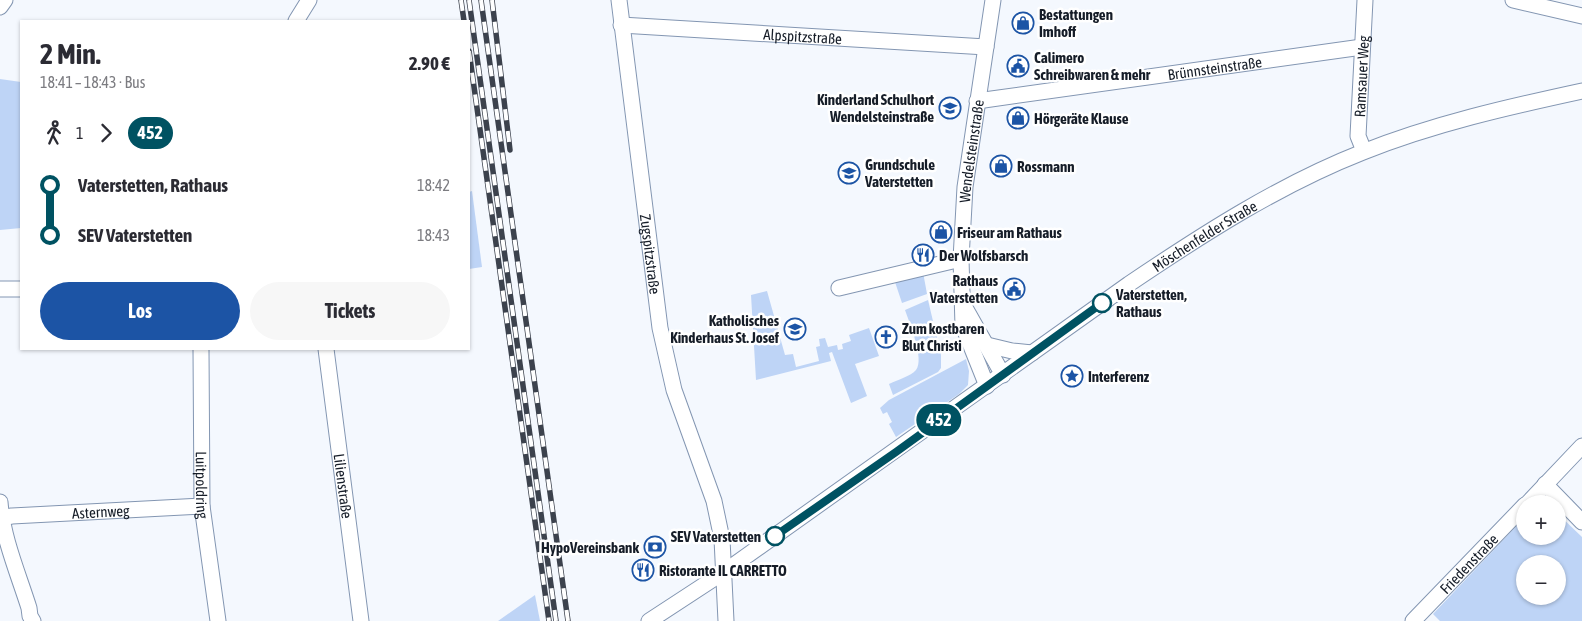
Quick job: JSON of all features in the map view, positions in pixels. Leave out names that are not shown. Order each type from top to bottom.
[{"type":"street","points":[[0,7],[5,0]]},
{"type":"street","points":[[297,20],[309,0]]},
{"type":"street","name":"Zugspitzstraße","points":[[619,0],[660,328],[674,390],[714,501],[722,539],[726,621]]},
{"type":"street","name":"Wendelsteinstraße","points":[[987,386],[963,326],[961,258],[965,186],[993,0]]},
{"type":"street","name":"Ramsauer Weg","points":[[1364,152],[1358,136],[1365,0]]},
{"type":"street","points":[[1513,0],[1554,5],[1582,16]]},
{"type":"street","name":"Alpspitzstraße","points":[[621,25],[986,47]]},
{"type":"street","name":"Brünnsteinstraße","points":[[978,101],[1362,47]]},
{"type":"street","name":"Möschenfelder Straße","points":[[649,621],[724,572],[1158,265],[1263,200],[1324,169],[1364,152],[1437,127],[1582,91]]},
{"type":"street","points":[[839,288],[961,258]]},
{"type":"street","points":[[0,289],[20,289]]},
{"type":"street","name":"Wendelsteinstraße","points":[[962,302],[1003,375]]},
{"type":"street","points":[[987,345],[1012,351],[1032,353]]},
{"type":"street","name":"Luitpoldring","points":[[201,350],[202,506],[218,621]]},
{"type":"street","name":"Lilienstraße","points":[[326,350],[361,621]]},
{"type":"street","name":"Friedenstraße","points":[[1535,495],[1582,446]]},
{"type":"street","points":[[1545,484],[1582,522]]},
{"type":"street","points":[[0,502],[1,518],[33,621]]},
{"type":"street","name":"Asternweg","points":[[1,518],[202,506]]},
{"type":"street","name":"Friedenstraße","points":[[1413,621],[1516,515]]},
{"type":"shaded area","points":[[0,79],[20,82],[20,228],[0,230]]},
{"type":"shaded area","points":[[472,191],[482,267],[470,269],[470,192]]},
{"type":"shaded area","points":[[923,272],[927,294],[902,303],[894,279]]},
{"type":"shaded area","points":[[767,291],[785,355],[793,354],[796,367],[819,361],[816,347],[820,346],[819,339],[825,338],[828,347],[837,345],[838,350],[843,349],[842,344],[851,341],[849,335],[869,328],[879,356],[855,364],[867,396],[851,403],[832,352],[829,353],[831,361],[756,380],[751,295]]},
{"type":"shaded area","points":[[928,300],[941,355],[941,368],[938,372],[893,395],[889,384],[916,370],[919,358],[918,349],[905,310]]},
{"type":"shaded area","points":[[966,359],[969,371],[968,385],[959,394],[896,437],[889,424],[892,422],[887,412],[883,414],[880,408],[889,400]]},
{"type":"shaded area","points":[[1566,522],[1582,537],[1582,621],[1440,621],[1433,614],[1516,526],[1516,545],[1566,545]]},
{"type":"shaded area","points":[[535,595],[540,621],[498,621]]},
{"type":"railway","points":[[461,0],[464,20]]},
{"type":"railway","points":[[469,0],[556,621]]},
{"type":"railway","points":[[481,0],[568,621]]},
{"type":"railway","points":[[492,0],[510,150]]},
{"type":"railway","points":[[470,58],[549,621]]},
{"type":"bus line","name":"452","points":[[775,536],[896,452],[1102,303]]},
{"type":"place","name":"Bestattungen Imhoff","points":[[1023,23]]},
{"type":"place","name":"Calimero Schreibwaren & mehr","points":[[1018,66]]},
{"type":"place","name":"Kinderland Schulhort Wendelsteinstraße","points":[[950,108]]},
{"type":"place","name":"Hörgeräte Klause","points":[[1018,118]]},
{"type":"place","name":"Rossmann","points":[[1001,166]]},
{"type":"place","name":"Grundschule Vaterstetten","points":[[849,173]]},
{"type":"place","name":"Friseur am Rathaus","points":[[941,232]]},
{"type":"place","name":"Der Wolfsbarsch","points":[[923,255]]},
{"type":"place","name":"Rathaus Vaterstetten","points":[[1014,289]]},
{"type":"place","name":"Vaterstetten, Rathaus","points":[[1102,303]]},
{"type":"place","name":"Katholisches Kinderhaus St. Josef","points":[[795,329]]},
{"type":"place","name":"Zum kostbaren Blut Christi","points":[[886,337]]},
{"type":"place","name":"Interferenz","points":[[1072,376]]},
{"type":"place","name":"SEV Vaterstetten","points":[[775,536]]},
{"type":"place","name":"HypoVereinsbank","points":[[655,547]]},
{"type":"place","name":"Ristorante IL CARRETTO","points":[[643,570]]}]
